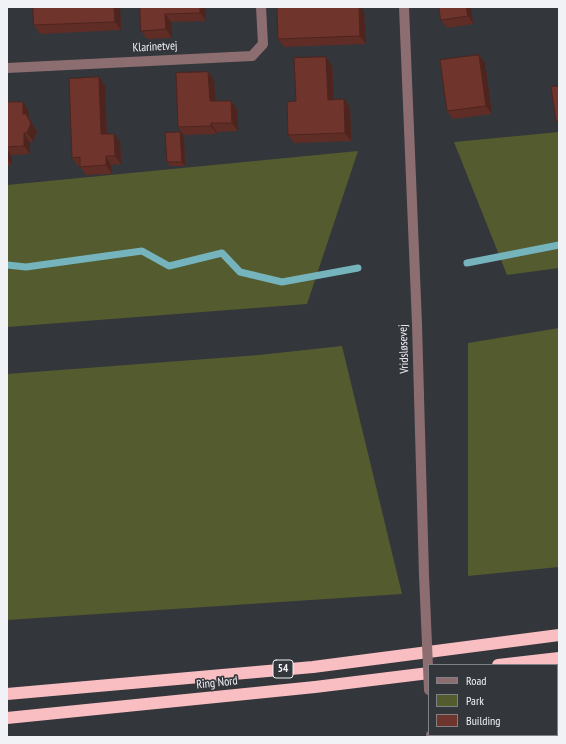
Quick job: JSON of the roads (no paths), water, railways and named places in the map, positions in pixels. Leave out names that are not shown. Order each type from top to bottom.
[{"type":"highway","name":"54","points":[[7,694],[313,666],[559,635]]},
{"type":"highway","points":[[507,664],[559,658]]},
{"type":"highway","name":"Ring Nord","points":[[7,718],[315,687],[428,673]]},
{"type":"street","name":"Klarinetvej","points":[[7,68],[252,56],[263,44],[261,7]]},
{"type":"street","name":"Vridsløsevej","points":[[404,7],[428,667]]},
{"type":"waterway","points":[[467,263],[559,245]]},
{"type":"waterway","points":[[7,265],[26,267],[142,251],[169,266],[222,253],[240,272],[282,282],[358,268]]}]
